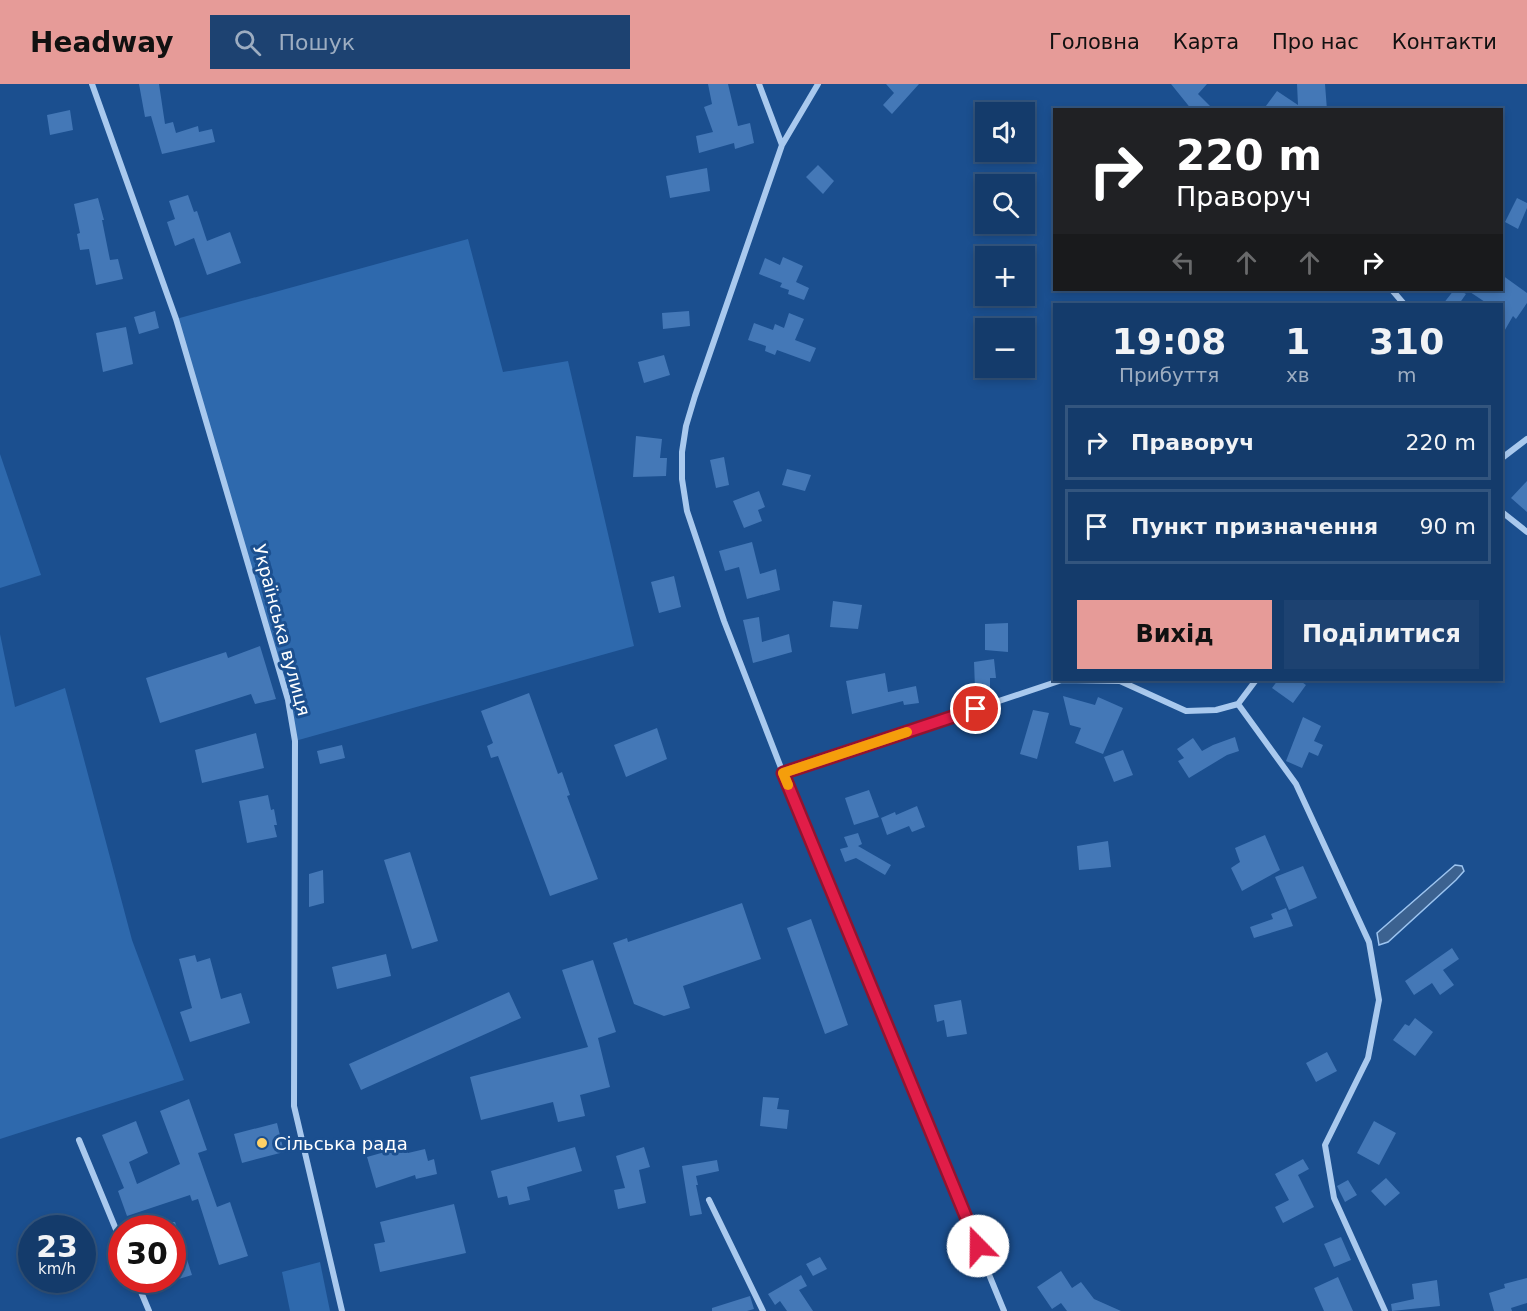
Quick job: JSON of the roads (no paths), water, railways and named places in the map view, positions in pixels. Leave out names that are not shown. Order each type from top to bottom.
[{"type":"street","name":"Українська вулиця","points":[[92,84],[176,319],[288,700],[295,741],[294,1106],[342,1311]]},
{"type":"street","points":[[759,84],[782,145]]},
{"type":"street","points":[[818,84],[782,145],[695,396],[686,426],[682,461],[687,511],[724,621],[783,773],[1004,1311]]},
{"type":"street","points":[[1393,291],[1403,303]]},
{"type":"street","points":[[1503,457],[1527,439]]},
{"type":"street","points":[[1503,513],[1527,532]]},
{"type":"street","points":[[783,773],[1059,681]]},
{"type":"street","points":[[1120,681],[1186,711],[1216,710],[1238,704],[1255,681]]},
{"type":"street","points":[[1238,704],[1296,784],[1369,942],[1379,1000],[1368,1058],[1325,1144],[1334,1198],[1385,1311]]},
{"type":"street","points":[[79,1140],[110,1215]]},
{"type":"street","points":[[709,1200],[763,1311]]},
{"type":"street","points":[[141,1293],[149,1311]]},
{"type":"place","name":"Сільська рада","points":[[262,1143]]}]
